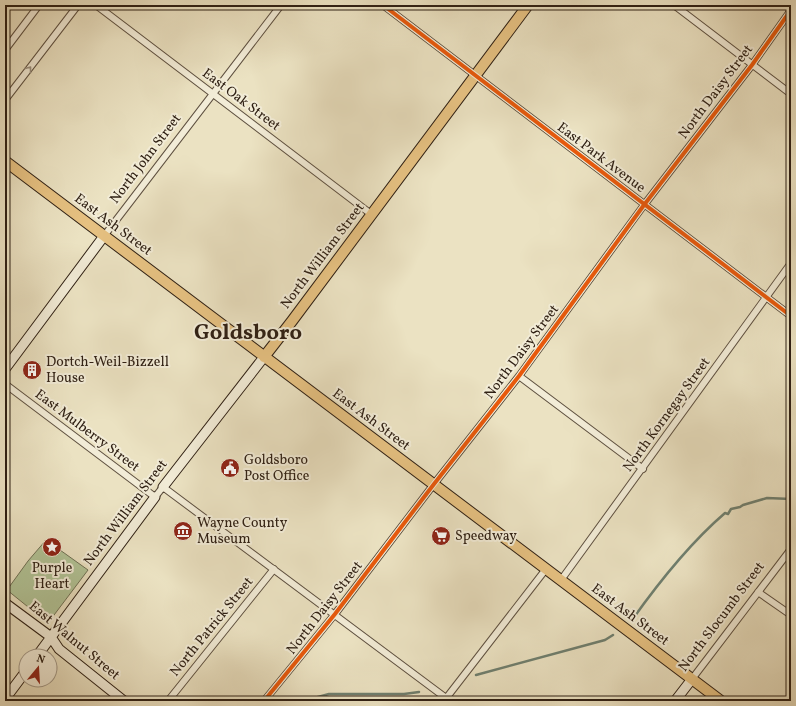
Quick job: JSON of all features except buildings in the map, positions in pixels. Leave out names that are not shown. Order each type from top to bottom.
[{"type":"main road","name":"North William Street","points":[[264,357],[528,5]]},
{"type":"main road","name":"East Ash Street","points":[[5,161],[721,701]]},
{"type":"street","points":[[5,50],[39,5]]},
{"type":"street","points":[[5,100],[78,5]]},
{"type":"street","name":"East Oak Street","points":[[96,5],[371,214]]},
{"type":"street","name":"North John Street","points":[[5,369],[104,236],[281,5]]},
{"type":"street","name":"East Park Avenue","points":[[383,5],[791,316]]},
{"type":"street","points":[[674,5],[791,94]]},
{"type":"street","name":"North Daisy Street","points":[[264,701],[335,614],[434,484],[520,376],[644,205],[752,65],[791,10]]},
{"type":"street","name":"North Kornegay Street","points":[[561,580],[791,264]]},
{"type":"street","name":"North William Street","points":[[43,648],[155,497],[264,357]]},
{"type":"street","points":[[520,376],[643,469]]},
{"type":"street","name":"East Mulberry Street","points":[[5,384],[155,497]]},
{"type":"street","points":[[163,487],[335,614],[447,700],[546,568]]},
{"type":"street","name":"North Slocumb Street","points":[[675,701],[791,549]]},
{"type":"street","name":"North Patrick Street","points":[[168,701],[274,569]]},
{"type":"street","points":[[758,592],[791,616]]},
{"type":"street","name":"East Walnut Street","points":[[5,603],[51,637],[59,648],[124,701]]},
{"type":"street","points":[[5,699],[18,682]]},
{"type":"green space","points":[[46,540],[88,570],[48,623],[7,590],[28,561]]},
{"type":"waterway","points":[[632,620],[687,550],[725,513],[728,514],[731,509],[767,498],[791,499]]},
{"type":"waterway","points":[[476,675],[605,640],[613,635]]},
{"type":"waterway","points":[[303,701],[329,694],[404,694],[419,692]]},
{"type":"cycle path","points":[[383,5],[791,316]]},
{"type":"cycle path","points":[[264,701],[335,614],[519,376],[644,205],[752,65],[791,10]]},
{"type":"place","name":"Dortch-Weil-Bizzell House","points":[[32,370]]},
{"type":"place","name":"Goldsboro Post Office","points":[[230,468]]},
{"type":"place","name":"Wayne County Museum","points":[[183,531]]},
{"type":"place","name":"Speedway","points":[[441,536]]},
{"type":"place","name":"Purple Heart","points":[[52,547]]},
{"type":"district","name":"Goldsboro","points":[[248,333]]}]
